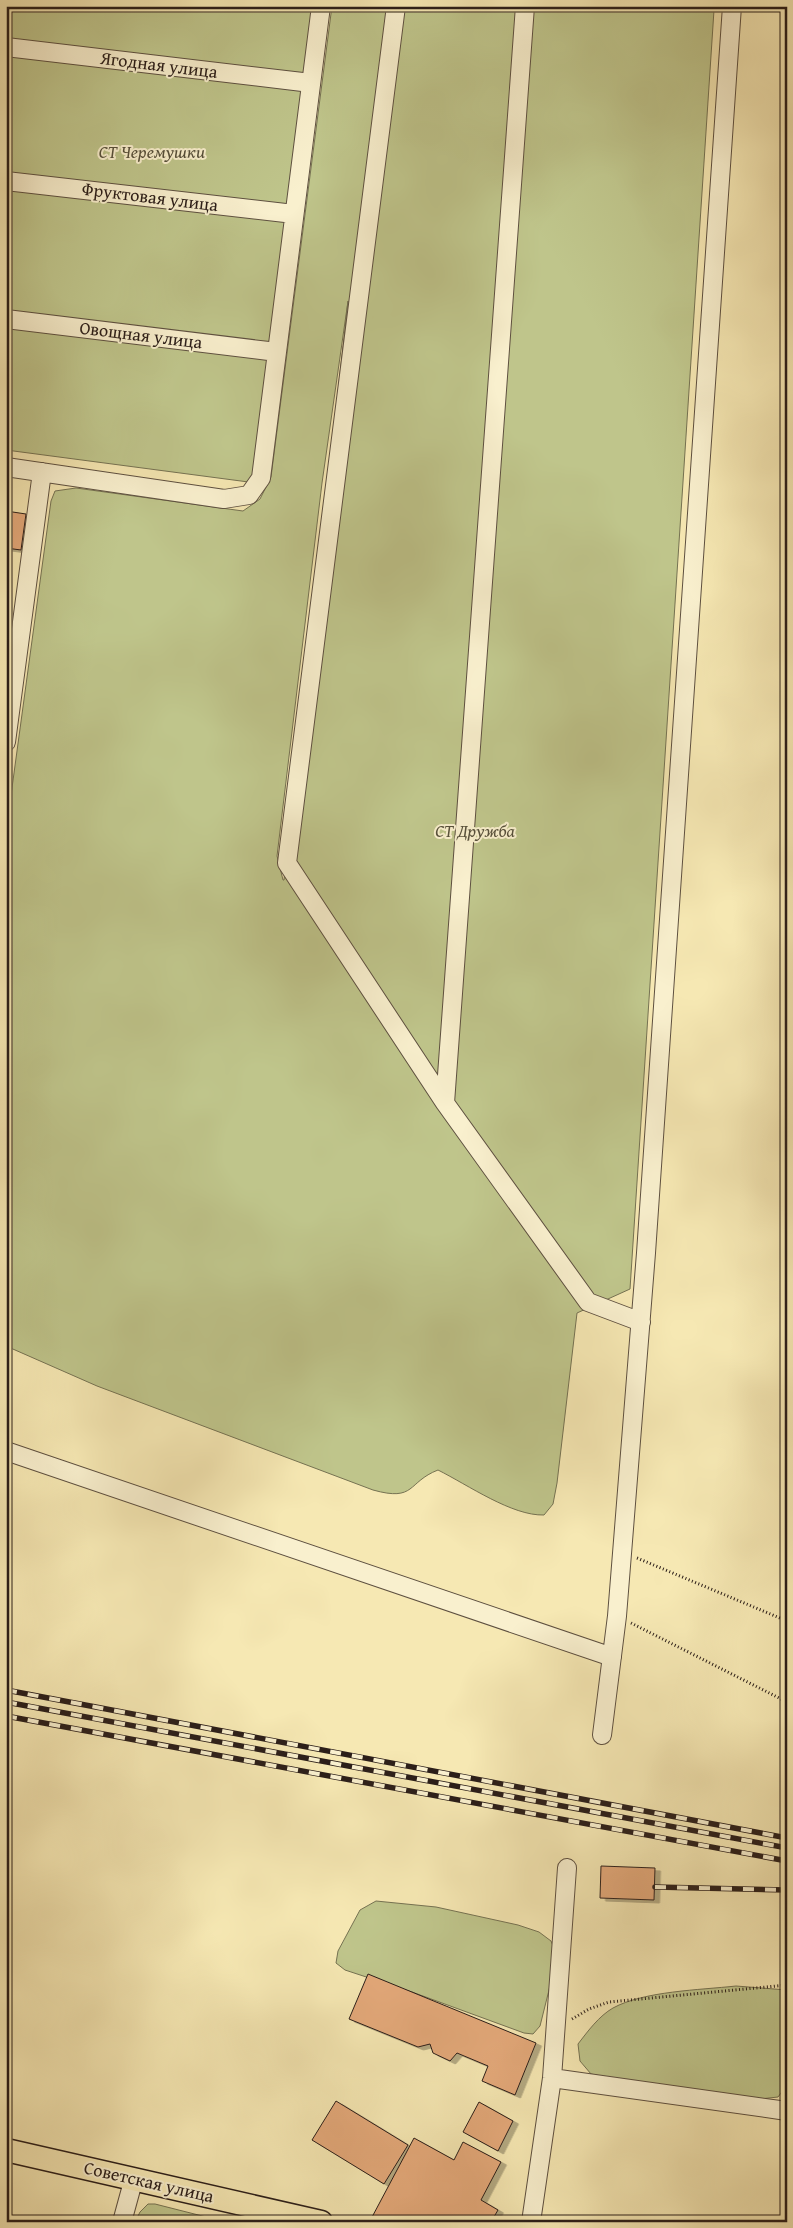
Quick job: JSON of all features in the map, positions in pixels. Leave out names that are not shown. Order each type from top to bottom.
[{"type":"main road","name":"Советская улица","points":[[6,2150],[320,2222]]},
{"type":"street","points":[[6,467],[224,499],[249,495],[260,478],[321,6]]},
{"type":"street","points":[[396,6],[287,863],[445,1103],[588,1302],[641,1322]]},
{"type":"street","points":[[445,1103],[525,6]]},
{"type":"street","points":[[602,1735],[617,1616],[641,1322],[732,6]]},
{"type":"street","name":"Ягодная улица","points":[[6,47],[311,83]]},
{"type":"street","name":"Фруктовая улица","points":[[6,180],[294,214]]},
{"type":"street","name":"Овощная улица","points":[[6,318],[277,352]]},
{"type":"street","points":[[6,742],[42,472]]},
{"type":"street","points":[[6,1452],[612,1657]]},
{"type":"street","points":[[531,2222],[552,2078],[567,1868]]},
{"type":"street","points":[[552,2078],[787,2110]]},
{"type":"street","points":[[122,2222],[134,2178]]},
{"type":"path","points":[[622,1552],[787,1620]]},
{"type":"path","points":[[617,1616],[787,1702]]},
{"type":"path","points":[[556,2028],[589,2009],[609,2002],[787,1986]]},
{"type":"green space","name":"СТ Черемушки","points":[[6,6],[316,6],[256,483],[6,450]]},
{"type":"green space","name":"СТ Дружба","points":[[332,6],[704,6],[714,10],[630,1289],[577,1313],[557,1483],[553,1504],[544,1515],[531,1514],[504,1505],[438,1470],[404,1492],[397,1494],[373,1490],[97,1386],[6,1346],[6,832],[51,501],[55,491],[76,488],[243,511],[260,499],[271,477]],"holes":[[[348,301],[284,880],[277,856],[322,483]]]},
{"type":"green space","points":[[376,1901],[436,1907],[518,1925],[539,1932],[551,1941],[555,1951],[555,1966],[540,2026],[533,2034],[524,2033],[345,1970],[336,1963],[338,1951],[360,1910]]},
{"type":"green space","points":[[736,1986],[787,1990],[787,2085],[778,2097],[760,2099],[635,2083],[591,2074],[580,2061],[578,2044],[598,2019],[613,2008],[626,2002],[656,1995]]},
{"type":"green space","points":[[148,2204],[155,2204],[226,2222],[135,2222],[140,2212]]},
{"type":"building","points":[[6,511],[26,514],[21,550],[6,548]]},
{"type":"building","points":[[601,1866],[655,1868],[654,1900],[600,1898]]},
{"type":"building","points":[[368,1974],[536,2043],[515,2095],[482,2081],[488,2066],[457,2053],[450,2061],[433,2053],[430,2044],[418,2047],[349,2019]]},
{"type":"building","points":[[336,2101],[408,2145],[384,2184],[312,2140]]},
{"type":"building","points":[[479,2102],[513,2121],[498,2151],[463,2132]]},
{"type":"building","points":[[414,2138],[454,2160],[463,2142],[501,2162],[481,2200],[498,2210],[491,2222],[383,2222],[371,2219]]},
{"type":"railway","points":[[6,1690],[787,1838]]},
{"type":"railway","points":[[6,1702],[787,1848]]},
{"type":"railway","points":[[6,1716],[787,1861]]},
{"type":"railway","points":[[655,1887],[787,1890]]}]
